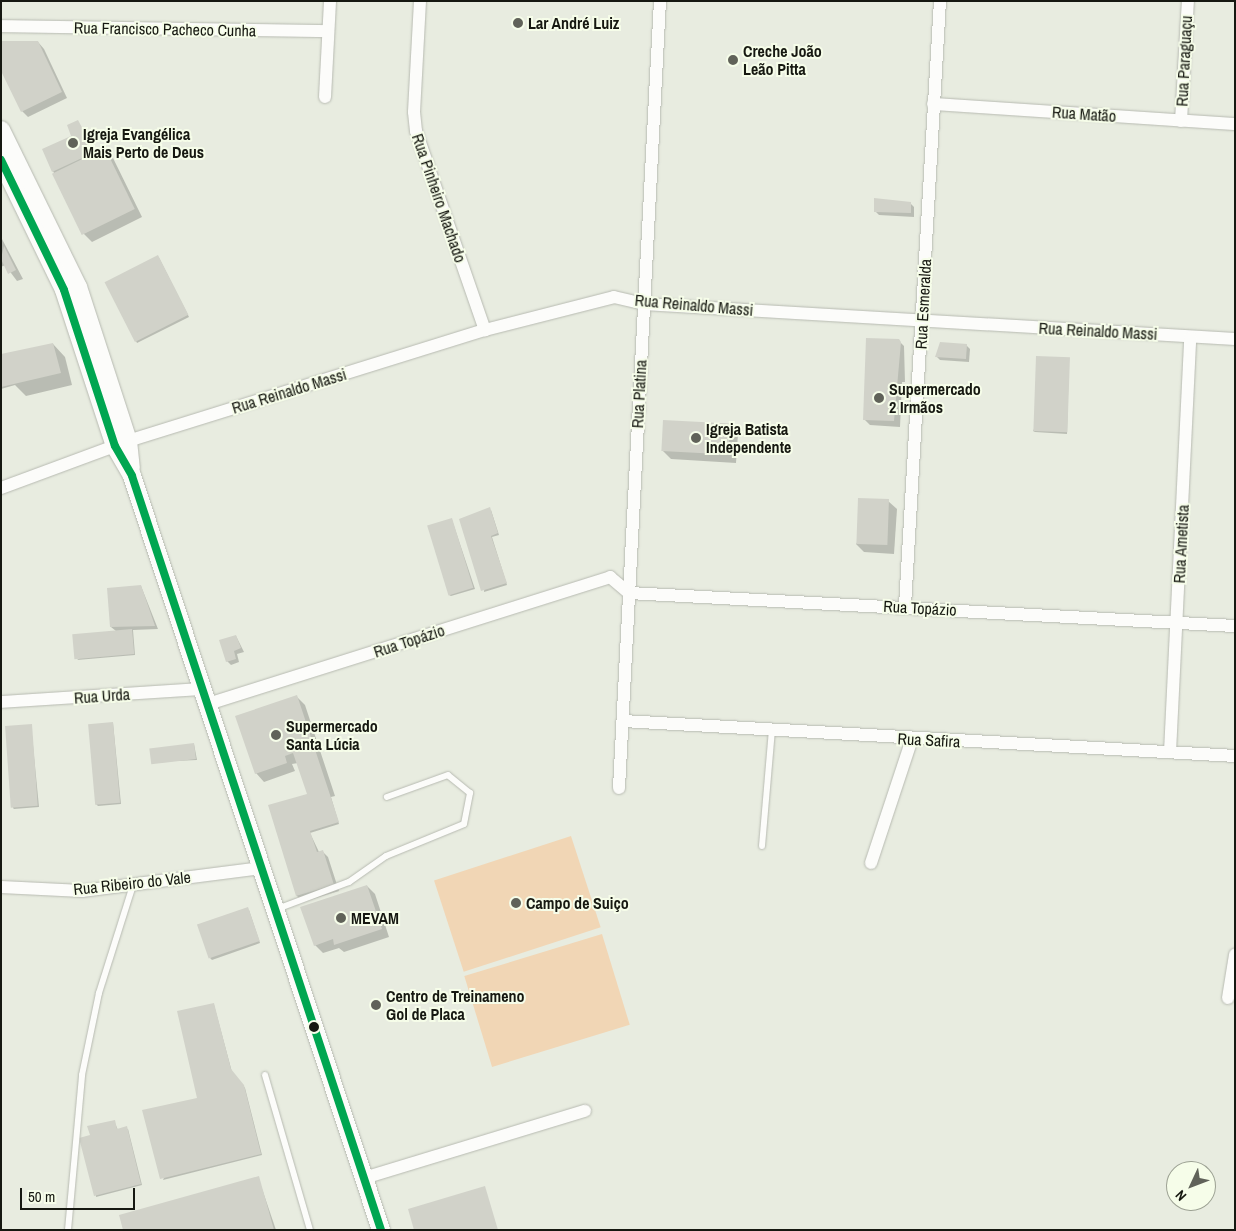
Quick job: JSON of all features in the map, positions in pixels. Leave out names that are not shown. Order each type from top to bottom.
[{"type":"main road","points":[[1,130],[30,204]]},
{"type":"main road","points":[[1,160],[30,204],[78,287],[132,476],[381,1230]]},
{"type":"street","points":[[325,97],[330,1]]},
{"type":"street","name":"Rua Pinheiro Machado","points":[[420,1],[414,112],[416,132],[486,330]]},
{"type":"street","name":"Rua Platina","points":[[619,788],[660,1]]},
{"type":"street","name":"Rua Esmeralda","points":[[905,606],[923,321],[933,104],[940,1]]},
{"type":"street","name":"Rua Paraguaçu","points":[[1180,121],[1188,1]]},
{"type":"street","name":"Rua Francisco Pacheco Cunha","points":[[1,26],[328,31]]},
{"type":"street","name":"Rua Matão","points":[[933,104],[1235,124]]},
{"type":"street","name":"Rua Reinaldo Massi","points":[[1,488],[122,443],[486,330],[614,297],[644,304],[1235,339]]},
{"type":"street","name":"Rua Ametista","points":[[1170,752],[1190,337]]},
{"type":"street","name":"Rua Topázio","points":[[205,697],[630,571]]},
{"type":"street","points":[[610,577],[629,593]]},
{"type":"street","name":"Rua Topázio","points":[[629,593],[905,606],[1177,624],[1235,626]]},
{"type":"street","name":"Rua Urda","points":[[1,702],[205,697]]},
{"type":"street","name":"Rua Safira","points":[[623,721],[1235,756]]},
{"type":"street","points":[[871,863],[912,739]]},
{"type":"street","name":"Rua Ribeiro do Vale","points":[[1,887],[82,890],[262,868]]},
{"type":"street","points":[[1228,998],[1235,954]]},
{"type":"street","points":[[364,1178],[585,1111]]},
{"type":"lane","points":[[762,846],[772,729]]},
{"type":"lane","points":[[275,909],[349,882],[386,856],[464,824],[470,793],[448,775],[387,797]]},
{"type":"lane","points":[[68,1230],[82,1075],[100,993],[133,885]]},
{"type":"lane","points":[[265,1075],[310,1230]]},
{"type":"shaded area","name":"Campo de Suiço","points":[[571,836],[601,927],[464,972],[434,880]]},
{"type":"shaded area","name":"Campo de Suiço","points":[[602,934],[630,1025],[492,1067],[464,976]]},
{"type":"building","points":[[1,41],[38,41],[62,92],[21,112],[1,71]]},
{"type":"building","name":"Igreja Evangélica Mais Perto de Deus","points":[[78,120],[95,152],[52,172],[42,149],[71,136],[67,125]]},
{"type":"building","points":[[105,148],[135,209],[82,235],[52,174]]},
{"type":"building","points":[[874,198],[911,202],[911,213],[874,212]]},
{"type":"building","points":[[4,246],[16,270],[8,274],[1,259]]},
{"type":"building","points":[[158,255],[188,315],[135,342],[105,282]]},
{"type":"building","name":"Supermercado 2 Irmãos","points":[[866,338],[899,339],[901,342],[894,421],[863,420]]},
{"type":"building","points":[[940,342],[967,344],[966,359],[935,357]]},
{"type":"building","points":[[53,343],[61,373],[1,387],[1,354]]},
{"type":"building","points":[[1036,356],[1070,357],[1067,432],[1033,431]]},
{"type":"building","name":"Igreja Batista Independente","points":[[663,420],[730,424],[728,454],[661,451]]},
{"type":"building","points":[[858,498],[889,499],[887,545],[856,544]]},
{"type":"building","points":[[490,507],[498,533],[491,536],[507,583],[481,591],[459,519]]},
{"type":"building","points":[[452,518],[473,588],[448,595],[427,526]]},
{"type":"building","points":[[141,585],[155,626],[110,627],[107,588]]},
{"type":"building","points":[[132,629],[134,654],[74,659],[72,634]]},
{"type":"building","points":[[236,635],[241,648],[234,651],[236,659],[226,662],[219,640]]},
{"type":"building","points":[[297,695],[339,822],[310,831],[317,852],[323,850],[334,885],[296,896],[268,805],[307,794],[293,753],[285,756],[287,763],[255,774],[235,716]]},
{"type":"building","points":[[113,722],[120,803],[95,805],[88,724]]},
{"type":"building","points":[[32,724],[38,806],[11,808],[5,726]]},
{"type":"building","points":[[194,743],[196,759],[151,764],[149,748]]},
{"type":"building","name":"MEVAM","points":[[367,885],[382,929],[334,945],[333,939],[314,946],[300,907]]},
{"type":"building","points":[[248,907],[260,941],[209,959],[197,925]]},
{"type":"building","points":[[214,1003],[231,1069],[244,1085],[261,1154],[160,1179],[142,1110],[197,1098],[177,1011]]},
{"type":"building","points":[[115,1120],[117,1129],[127,1126],[141,1184],[94,1196],[79,1138],[90,1135],[87,1126]]},
{"type":"building","points":[[259,1176],[274,1230],[123,1230],[119,1215]]},
{"type":"building","points":[[485,1186],[498,1230],[414,1230],[408,1209]]},
{"type":"transit line","points":[[1,160],[64,290],[115,446],[132,476],[381,1230]]},
{"type":"place","name":"Lar André Luiz","points":[[518,23]]},
{"type":"place","name":"Creche João Leão Pitta","points":[[733,60]]},
{"type":"place","name":"Igreja Evangélica Mais Perto de Deus","points":[[73,143]]},
{"type":"place","name":"Supermercado 2 Irmãos","points":[[879,398]]},
{"type":"place","name":"Igreja Batista Independente","points":[[696,438]]},
{"type":"place","name":"Supermercado Santa Lúcia","points":[[276,735]]},
{"type":"place","name":"Campo de Suiço","points":[[516,903]]},
{"type":"place","name":"MEVAM","points":[[341,918]]},
{"type":"place","name":"Centro de Treinameno Gol de Placa","points":[[376,1005]]}]
